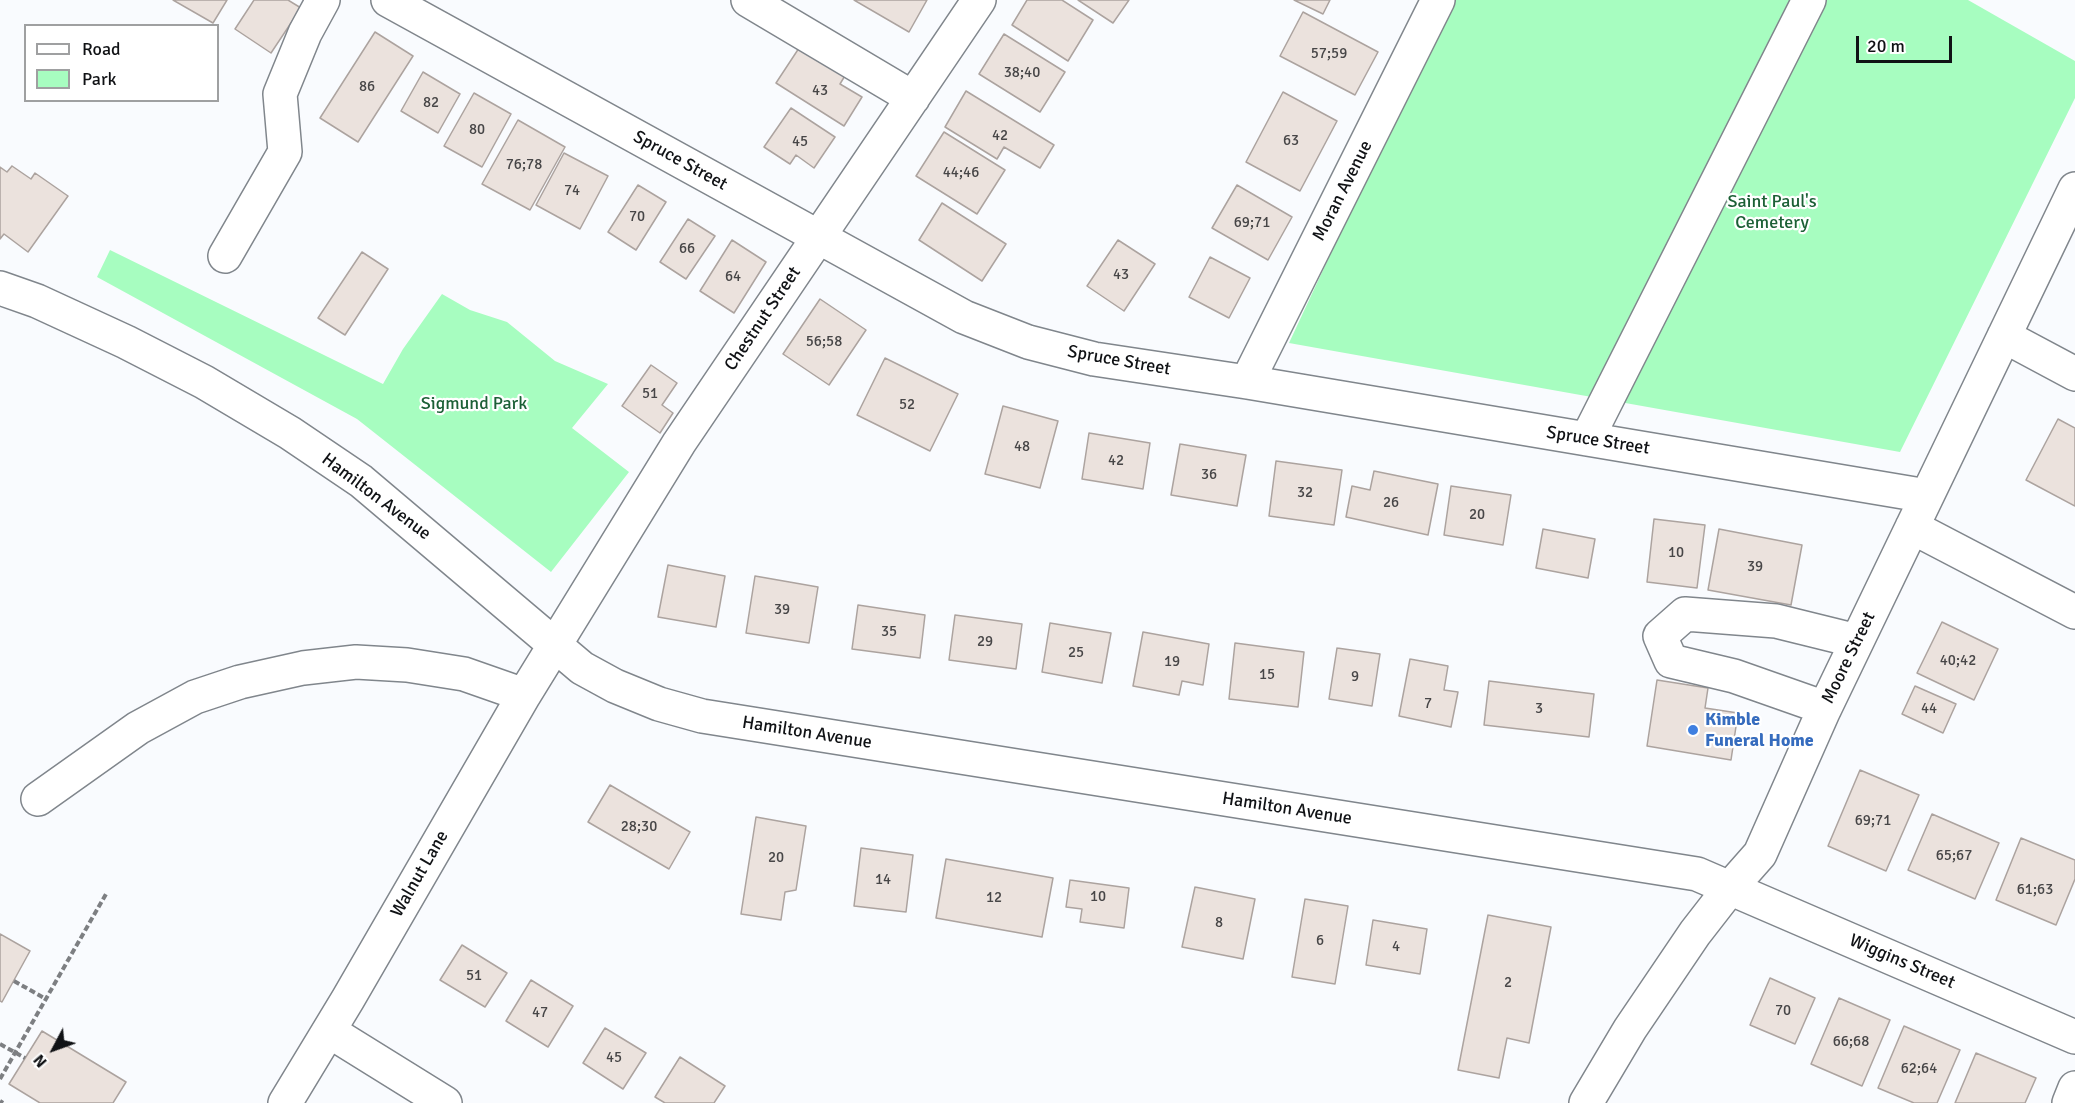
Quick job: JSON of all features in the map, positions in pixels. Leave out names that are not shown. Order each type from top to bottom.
[{"type":"street","points":[[225,256],[285,152],[280,94],[305,33],[323,0]]},
{"type":"street","name":"Spruce Street","points":[[388,0],[964,317],[1028,342],[1094,359],[1247,382],[1927,496]]},
{"type":"street","points":[[748,0],[913,98]]},
{"type":"street","name":"Chestnut Street","points":[[555,645],[679,443],[980,0]]},
{"type":"street","name":"Moran Avenue","points":[[1247,382],[1438,0]]},
{"type":"street","points":[[1587,439],[1809,0]]},
{"type":"street","name":"Moore Street","points":[[1586,1103],[1630,1029],[1695,933],[1760,854],[1825,708],[2075,189]]},
{"type":"street","name":"Hamilton Avenue","points":[[0,288],[37,301],[135,347],[204,382],[290,433],[361,481],[582,668],[615,686],[659,704],[702,716],[1697,874],[1730,888]]},
{"type":"street","points":[[2004,336],[2075,374]]},
{"type":"street","points":[[1912,527],[2075,612]]},
{"type":"street","points":[[1825,708],[1734,676],[1671,661],[1660,636],[1685,614],[1776,621],[1857,641]]},
{"type":"street","name":"Walnut Lane","points":[[285,1103],[555,645]]},
{"type":"street","points":[[38,800],[138,728],[195,697],[240,682],[303,668],[356,663],[407,665],[464,674],[524,695]]},
{"type":"street","name":"Wiggins Street","points":[[1730,888],[2075,1037]]},
{"type":"street","points":[[329,1031],[445,1103]]},
{"type":"street","points":[[2069,1103],[2075,1088]]},
{"type":"path","points":[[0,1079],[106,894]]},
{"type":"path","points":[[14,981],[46,999]]},
{"type":"path","points":[[0,1044],[25,1058]]},
{"type":"green space","name":"Saint Paul's Cemetery","points":[[1449,0],[1968,0],[2075,61],[2075,98],[1900,452],[1289,343]]},
{"type":"green space","name":"Sigmund Park","points":[[110,250],[383,384],[403,349],[442,294],[470,310],[507,322],[555,361],[608,384],[572,428],[629,472],[551,572],[357,419],[97,277]]},
{"type":"building","points":[[173,0],[227,0],[213,23]]},
{"type":"building","points":[[254,0],[288,0],[301,8],[271,53],[235,29]]},
{"type":"building","points":[[854,0],[927,0],[909,32]]},
{"type":"building","points":[[1027,0],[1062,0],[1093,20],[1068,61],[1012,25]]},
{"type":"building","points":[[1078,0],[1129,0],[1113,23]]},
{"type":"building","points":[[1294,0],[1330,0],[1323,14]]},
{"type":"building","points":[[1303,12],[1378,52],[1355,95],[1280,56]]},
{"type":"building","points":[[375,32],[413,56],[358,142],[320,118]]},
{"type":"building","points":[[1004,34],[1065,72],[1040,112],[979,74]]},
{"type":"building","points":[[801,45],[846,74],[840,84],[862,97],[844,126],[776,83]]},
{"type":"building","points":[[423,72],[460,94],[438,133],[401,111]]},
{"type":"building","points":[[966,91],[1054,145],[1040,168],[1004,147],[997,159],[945,127]]},
{"type":"building","points":[[1283,92],[1337,121],[1300,191],[1246,162]]},
{"type":"building","points":[[474,93],[511,114],[482,167],[444,146]]},
{"type":"building","points":[[791,108],[835,137],[814,168],[796,155],[790,164],[764,147]]},
{"type":"building","points":[[518,120],[565,147],[530,210],[482,184]]},
{"type":"building","points":[[944,132],[1005,170],[977,214],[916,176]]},
{"type":"building","points":[[564,153],[608,176],[580,229],[536,205]]},
{"type":"building","points":[[12,166],[31,179],[35,173],[68,196],[28,252],[4,234],[0,239],[0,167],[7,172]]},
{"type":"building","points":[[638,185],[666,202],[636,250],[608,232]]},
{"type":"building","points":[[1237,185],[1292,217],[1268,260],[1212,228]]},
{"type":"building","points":[[942,203],[1006,244],[982,281],[919,240]]},
{"type":"building","points":[[688,219],[715,236],[686,279],[660,262]]},
{"type":"building","points":[[732,240],[766,262],[734,313],[700,291]]},
{"type":"building","points":[[1118,240],[1155,264],[1124,311],[1087,286]]},
{"type":"building","points":[[362,252],[388,269],[345,335],[318,318]]},
{"type":"building","points":[[1210,257],[1250,278],[1229,318],[1189,297]]},
{"type":"building","points":[[820,299],[866,330],[829,385],[783,354]]},
{"type":"building","points":[[885,358],[958,394],[930,451],[857,415]]},
{"type":"building","points":[[651,365],[677,383],[662,405],[673,413],[660,433],[622,406]]},
{"type":"building","points":[[1003,406],[1058,421],[1040,488],[985,474]]},
{"type":"building","points":[[2058,419],[2075,428],[2075,506],[2026,480]]},
{"type":"building","points":[[1089,433],[1150,443],[1143,489],[1082,479]]},
{"type":"building","points":[[1180,444],[1246,455],[1237,506],[1171,495]]},
{"type":"building","points":[[1276,461],[1342,470],[1334,525],[1269,516]]},
{"type":"building","points":[[1374,471],[1438,484],[1428,535],[1346,517],[1352,486],[1370,490]]},
{"type":"building","points":[[1451,486],[1511,495],[1503,545],[1444,535]]},
{"type":"building","points":[[1654,519],[1705,525],[1697,588],[1647,582]]},
{"type":"building","points":[[1543,529],[1595,539],[1588,578],[1536,568]]},
{"type":"building","points":[[1719,529],[1802,545],[1791,605],[1708,590]]},
{"type":"building","points":[[668,565],[725,576],[716,627],[658,617]]},
{"type":"building","points":[[755,576],[818,587],[809,643],[746,633]]},
{"type":"building","points":[[858,605],[925,615],[920,658],[852,649]]},
{"type":"building","points":[[955,615],[1022,624],[1016,669],[949,660]]},
{"type":"building","points":[[1942,622],[1998,649],[1974,700],[1917,673]]},
{"type":"building","points":[[1050,623],[1111,633],[1102,683],[1042,672]]},
{"type":"building","points":[[1143,632],[1209,644],[1203,685],[1182,681],[1179,695],[1133,686]]},
{"type":"building","points":[[1235,643],[1304,652],[1298,707],[1229,699]]},
{"type":"building","points":[[1337,648],[1380,654],[1372,706],[1329,699]]},
{"type":"building","points":[[1410,659],[1448,666],[1444,690],[1458,692],[1451,727],[1399,716]]},
{"type":"building","name":"Kimble Funeral Home","points":[[1657,680],[1708,688],[1705,708],[1738,713],[1731,760],[1647,746]]},
{"type":"building","points":[[1489,681],[1594,694],[1589,737],[1484,725]]},
{"type":"building","points":[[1915,686],[1956,704],[1943,733],[1902,714]]},
{"type":"building","points":[[1860,770],[1919,795],[1886,871],[1828,846]]},
{"type":"building","points":[[610,785],[690,832],[669,869],[588,822]]},
{"type":"building","points":[[1932,814],[1999,843],[1975,899],[1908,870]]},
{"type":"building","points":[[756,817],[806,826],[796,890],[785,892],[781,920],[741,914]]},
{"type":"building","points":[[2021,838],[2075,860],[2075,879],[2056,925],[1996,900]]},
{"type":"building","points":[[861,848],[913,855],[906,912],[854,906]]},
{"type":"building","points":[[946,859],[1053,878],[1042,937],[936,918]]},
{"type":"building","points":[[1070,880],[1129,888],[1124,928],[1080,922],[1082,909],[1066,907]]},
{"type":"building","points":[[1195,887],[1255,899],[1243,959],[1182,947]]},
{"type":"building","points":[[1305,899],[1348,906],[1335,984],[1292,977]]},
{"type":"building","points":[[1488,915],[1551,927],[1529,1043],[1507,1038],[1499,1078],[1458,1070]]},
{"type":"building","points":[[1373,920],[1427,929],[1420,974],[1366,965]]},
{"type":"building","points":[[0,934],[30,951],[2,1002],[0,1001]]},
{"type":"building","points":[[462,945],[507,973],[485,1007],[440,980]]},
{"type":"building","points":[[1770,978],[1815,998],[1795,1044],[1750,1025]]},
{"type":"building","points":[[531,980],[573,1006],[548,1047],[506,1021]]},
{"type":"building","points":[[1839,998],[1890,1020],[1862,1086],[1811,1064]]},
{"type":"building","points":[[1904,1026],[1960,1050],[1937,1103],[1914,1103],[1878,1088]]},
{"type":"building","points":[[605,1028],[646,1053],[623,1089],[583,1063]]},
{"type":"building","points":[[42,1031],[126,1082],[113,1103],[40,1103],[9,1084]]},
{"type":"building","points":[[1976,1053],[2036,1078],[2025,1103],[1955,1103]]},
{"type":"building","points":[[680,1057],[725,1086],[714,1103],[665,1103],[655,1097]]},
{"type":"place","name":"Kimble Funeral Home","points":[[1693,730]]}]
